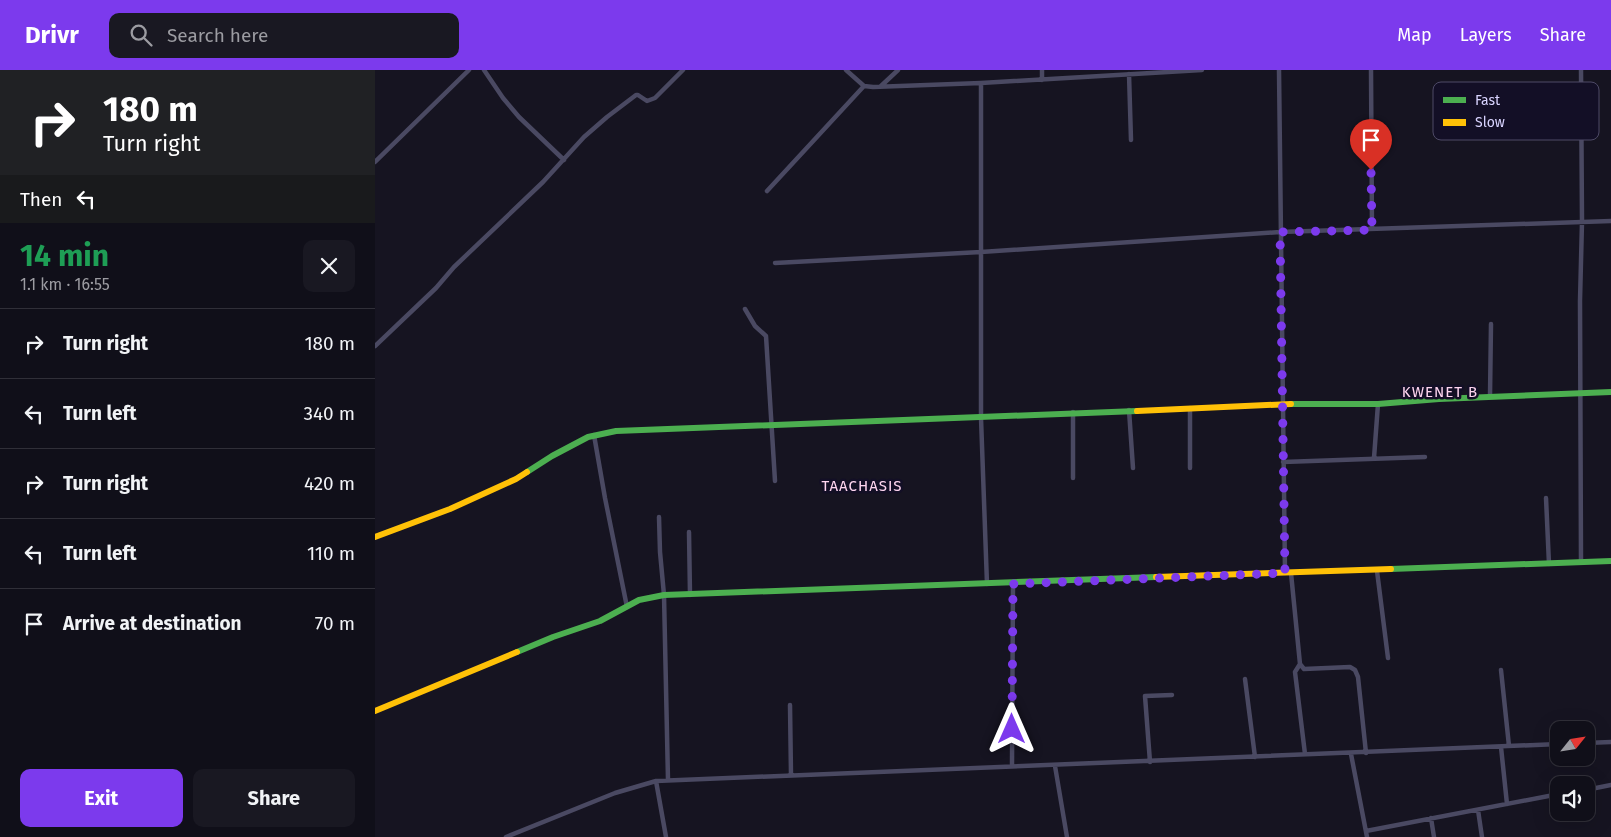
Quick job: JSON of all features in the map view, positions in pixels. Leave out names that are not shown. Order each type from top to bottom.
[{"type":"street","points":[[375,162],[469,70]]},
{"type":"street","points":[[483,70],[519,117],[564,160]]},
{"type":"street","points":[[375,346],[543,182],[590,132],[632,97],[638,95],[643,99],[650,100],[683,70]]},
{"type":"street","points":[[846,70],[864,86],[870,87],[1042,80],[1202,70]]},
{"type":"street","points":[[881,87],[898,70]]},
{"type":"street","points":[[1042,70],[1042,80]]},
{"type":"street","points":[[1279,70],[1283,462],[1288,573],[1300,664],[1304,669],[1350,667],[1355,670],[1358,677],[1366,753]]},
{"type":"street","points":[[1371,70],[1372,230]]},
{"type":"street","points":[[1129,74],[1131,140]]},
{"type":"street","points":[[981,83],[981,418],[987,584]]},
{"type":"street","points":[[767,191],[864,86]]},
{"type":"street","points":[[1581,140],[1581,562]]},
{"type":"street","points":[[775,263],[981,252],[1280,232],[1611,222]]},
{"type":"street","points":[[745,309],[755,326],[766,336],[775,481]]},
{"type":"street","points":[[1490,396],[1491,324]]},
{"type":"street","points":[[375,536],[449,509],[516,479],[552,456],[594,435],[629,430],[981,418],[1073,412],[1283,404],[1378,404],[1490,396],[1611,392]]},
{"type":"street","points":[[1373,458],[1378,404]]},
{"type":"street","points":[[1190,408],[1190,468]]},
{"type":"street","points":[[1129,410],[1133,468]]},
{"type":"street","points":[[1073,412],[1073,478]]},
{"type":"street","points":[[594,435],[627,607]]},
{"type":"street","points":[[1283,462],[1425,457]]},
{"type":"street","points":[[1547,498],[1549,564]]},
{"type":"street","points":[[659,517],[664,595],[668,780]]},
{"type":"street","points":[[689,532],[690,595]]},
{"type":"street","points":[[375,711],[553,637],[600,621],[646,598],[664,595],[1377,571],[1611,561]]},
{"type":"street","points":[[1377,571],[1388,658]]},
{"type":"street","points":[[1012,766],[1013,584]]},
{"type":"street","points":[[1300,664],[1295,672],[1305,754]]},
{"type":"street","points":[[1501,670],[1509,746]]},
{"type":"street","points":[[1245,679],[1255,758]]},
{"type":"street","points":[[1150,762],[1145,696],[1172,695]]},
{"type":"street","points":[[790,706],[791,775]]},
{"type":"street","points":[[1595,743],[1611,742]]},
{"type":"street","points":[[506,837],[622,791],[656,781],[1255,758],[1305,754],[1351,754],[1550,744]]},
{"type":"street","points":[[1501,747],[1507,804]]},
{"type":"street","points":[[1351,754],[1367,837]]},
{"type":"street","points":[[1055,766],[1067,837]]},
{"type":"street","points":[[656,781],[666,837]]},
{"type":"street","points":[[1595,788],[1611,785]]},
{"type":"street","points":[[1366,831],[1550,796]]},
{"type":"street","points":[[1478,810],[1483,837]]},
{"type":"street","points":[[1431,818],[1434,837]]},
{"type":"traffic: fast","points":[[1291,404],[1378,404],[1439,399],[1611,392]]},
{"type":"traffic: fast","points":[[527,472],[588,437],[616,431],[1137,411]]},
{"type":"traffic: fast","points":[[1391,569],[1611,561]]},
{"type":"traffic: fast","points":[[517,652],[600,621],[639,600],[664,595],[1156,577]]},
{"type":"traffic: slow","points":[[1137,411],[1291,404]]},
{"type":"traffic: slow","points":[[375,537],[450,509],[516,479],[527,472]]},
{"type":"traffic: slow","points":[[1156,577],[1391,569]]},
{"type":"traffic: slow","points":[[375,711],[517,652]]},
{"type":"district","name":"KWENET B","points":[[1440,392]]},
{"type":"district","name":"TAACHASIS","points":[[862,486]]},
{"type":"route","points":[[1012,729],[1013,584],[1285,573],[1280,232],[1372,230],[1371,170]]}]
